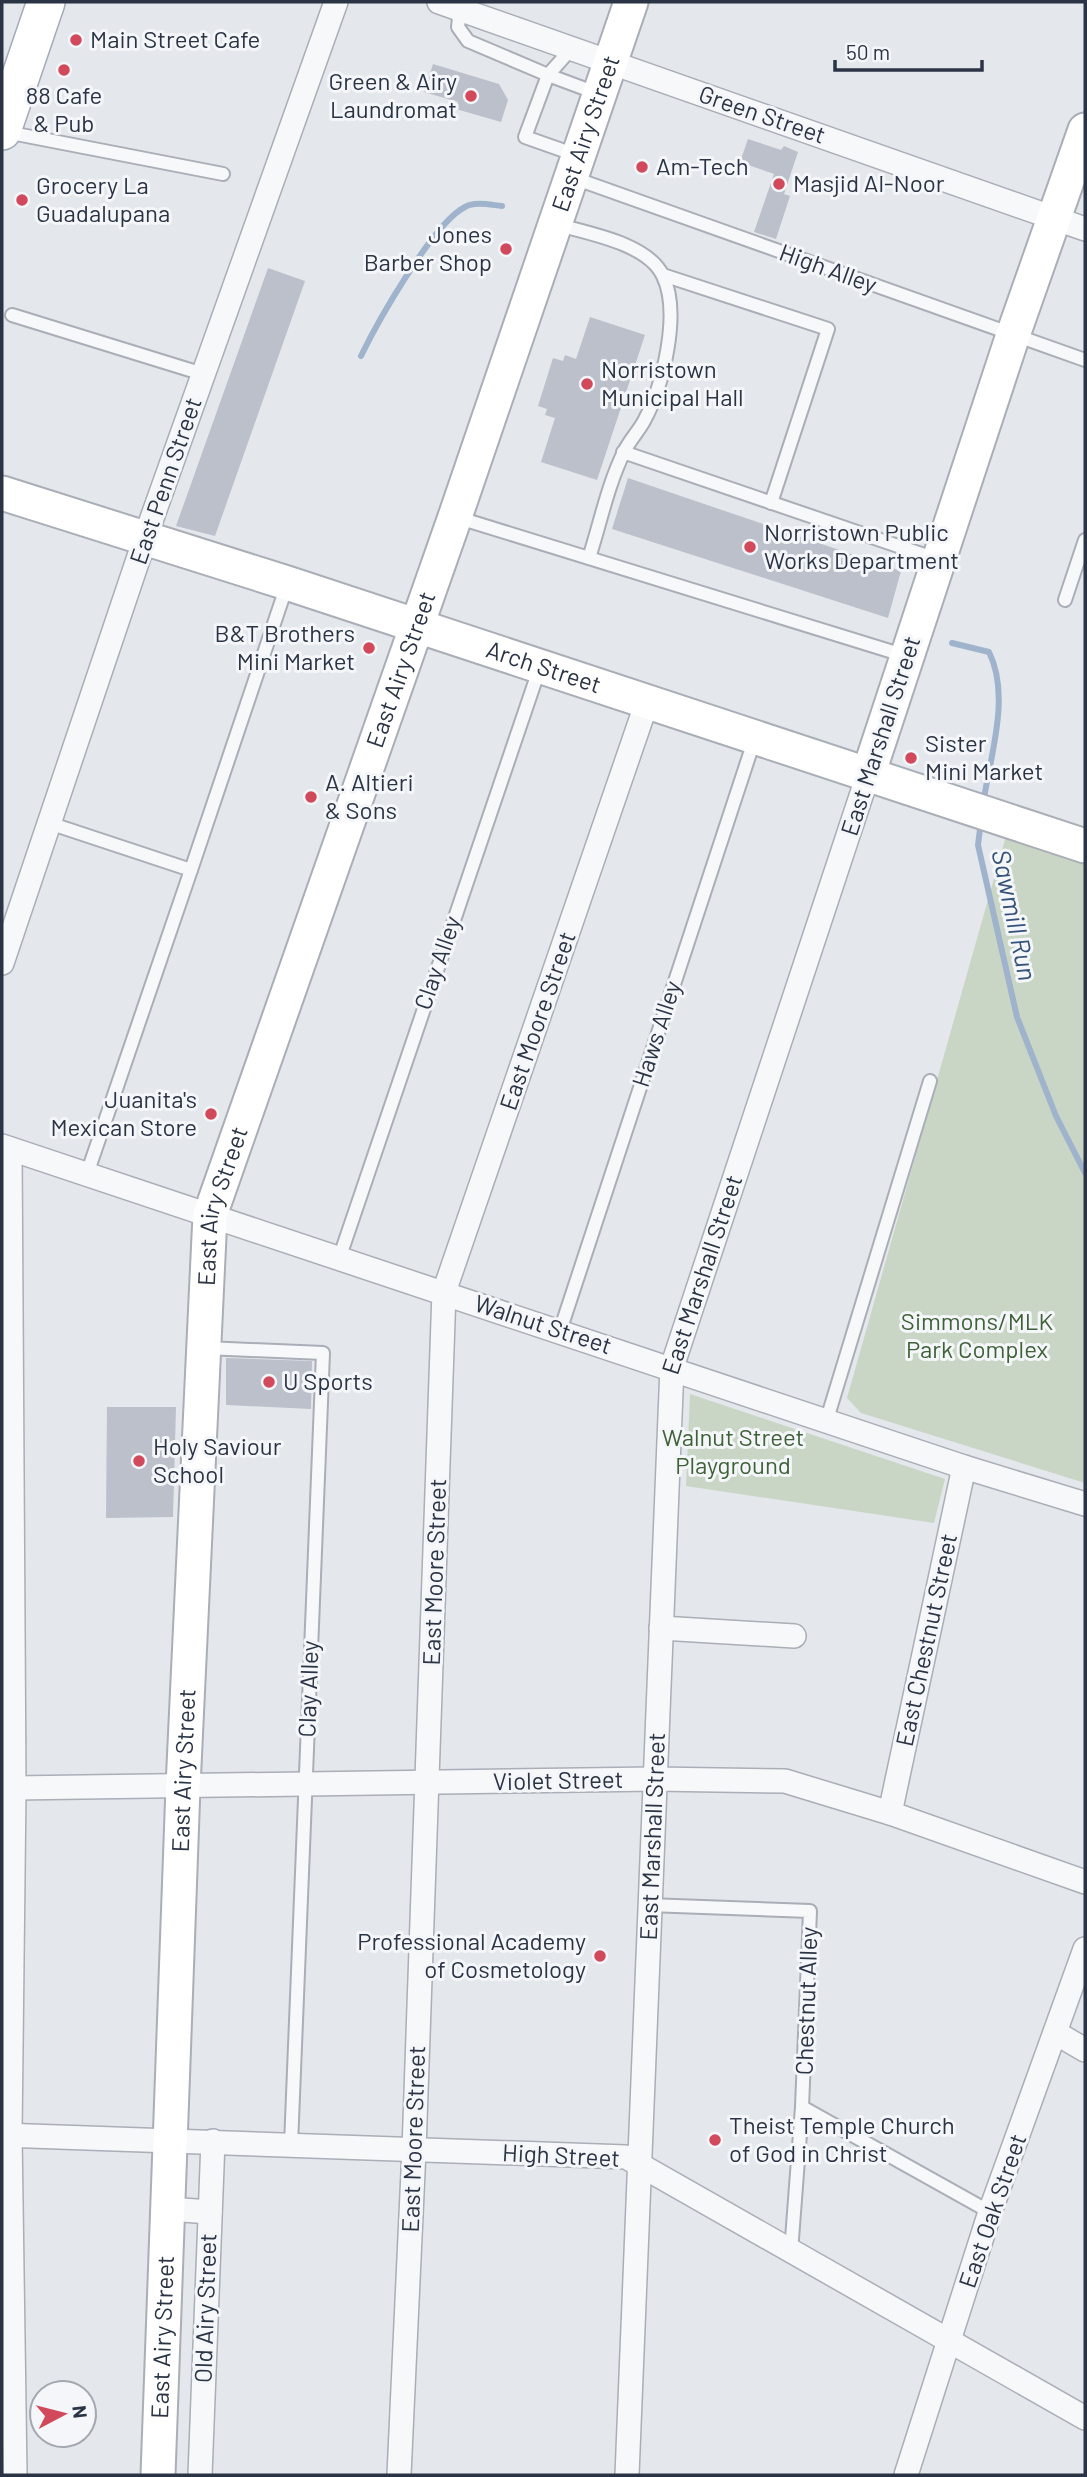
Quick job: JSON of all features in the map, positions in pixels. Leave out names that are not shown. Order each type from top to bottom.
[{"type":"main road","points":[[4,119],[46,2]]},
{"type":"main road","name":"East Airy Street","points":[[158,2475],[183,1787],[210,1215],[455,517],[631,2]]},
{"type":"main road","name":"East Marshall Street","points":[[869,772],[1013,335],[1085,130]]},
{"type":"main road","name":"Arch Street","points":[[2,493],[869,772],[1085,846]]},
{"type":"street","name":"East Penn Street","points":[[2,963],[144,540],[336,2]]},
{"type":"street","name":"Green Street","points":[[466,7],[572,48],[1085,229]]},
{"type":"street","name":"East Moore Street","points":[[399,2475],[428,1784],[444,1292],[647,702]]},
{"type":"street","name":"East Marshall Street","points":[[627,2475],[642,2163],[648,1905],[672,1367],[869,772]]},
{"type":"street","name":"Walnut Street","points":[[6,1148],[672,1367],[964,1467],[1085,1504]]},
{"type":"street","points":[[6,1148],[13,1788],[6,2030],[7,2283],[15,2475]]},
{"type":"street","name":"East Chestnut Street","points":[[890,1813],[964,1467]]},
{"type":"street","points":[[661,1628],[794,1636]]},
{"type":"street","name":"Violet Street","points":[[13,1788],[655,1779],[785,1781],[890,1813],[1085,1882]]},
{"type":"street","name":"East Oak Street","points":[[906,2475],[990,2212],[1085,1949]]},
{"type":"street","points":[[1056,2033],[1085,2049]]},
{"type":"street","name":"High Street","points":[[6,2134],[626,2157],[642,2163],[792,2252],[1085,2418]]},
{"type":"street","name":"Old Airy Street","points":[[200,2475],[213,2141]]},
{"type":"street","points":[[168,2209],[210,2211]]},
{"type":"lane","points":[[466,7],[458,27],[468,41],[600,94]]},
{"type":"lane","points":[[548,75],[572,48]]},
{"type":"lane","name":"High Alley","points":[[548,75],[525,137],[574,166],[1013,335],[1085,360]]},
{"type":"lane","points":[[4,119],[223,174]]},
{"type":"lane","points":[[555,224],[636,250],[663,275],[828,329],[771,503]]},
{"type":"lane","points":[[589,558],[623,452],[645,420],[661,376],[671,328],[663,275]]},
{"type":"lane","points":[[12,315],[204,374]]},
{"type":"lane","points":[[623,452],[939,560]]},
{"type":"lane","points":[[455,517],[907,657]]},
{"type":"lane","points":[[1065,600],[1085,540]]},
{"type":"lane","points":[[87,1174],[287,583]]},
{"type":"lane","name":"Clay Alley","points":[[339,1259],[540,667]]},
{"type":"lane","name":"Haws Alley","points":[[560,1331],[755,737]]},
{"type":"lane","points":[[49,823],[191,870]]},
{"type":"lane","points":[[827,1419],[930,1081]]},
{"type":"lane","name":"Clay Alley","points":[[202,1348],[323,1353],[290,2145]]},
{"type":"lane","name":"Chestnut Alley","points":[[648,1905],[810,1911],[802,2107],[792,2252]]},
{"type":"lane","points":[[802,2107],[990,2212]]},
{"type":"green space","name":"Simmons/MLK Park Complex","points":[[1006,836],[1085,862],[1085,1483],[861,1413],[847,1398]]},
{"type":"green space","name":"Walnut Street Playground","points":[[690,1394],[945,1479],[934,1523],[686,1486]]},
{"type":"building","name":"Green & Airy Laundromat","points":[[433,64],[499,84],[508,100],[501,122],[456,109],[458,102],[424,92]]},
{"type":"building","name":"Masjid Al-Noor","points":[[748,139],[781,150],[784,146],[798,152],[784,194],[790,196],[776,239],[754,232],[774,174],[740,162]]},
{"type":"building","points":[[268,268],[305,281],[215,536],[176,526]]},
{"type":"building","name":"Norristown Municipal Hall","points":[[590,317],[645,335],[597,480],[541,462],[555,418],[545,415],[547,409],[538,406],[553,358],[563,361],[565,355],[576,359]]},
{"type":"building","points":[[628,478],[901,571],[888,618],[612,529]]},
{"type":"building","name":"U Sports","points":[[226,1358],[312,1361],[311,1409],[226,1405]]},
{"type":"building","points":[[107,1407],[176,1407],[173,1517],[106,1518]]},
{"type":"waterway","name":"Sawmill Run","points":[[361,356],[422,252],[452,217],[473,204],[502,206]]},
{"type":"waterway","name":"Sawmill Run","points":[[952,643],[989,652],[995,669],[999,707],[983,804]]},
{"type":"waterway","name":"Sawmill Run","points":[[981,821],[978,845],[1017,1017],[1056,1116],[1085,1173]]},
{"type":"place","name":"Main Street Cafe","points":[[76,40]]},
{"type":"place","name":"88 Cafe & Pub","points":[[64,70]]},
{"type":"place","name":"Green & Airy Laundromat","points":[[471,96]]},
{"type":"place","name":"Am-Tech","points":[[642,167]]},
{"type":"place","name":"Masjid Al-Noor","points":[[779,184]]},
{"type":"place","name":"Grocery La Guadalupana","points":[[22,200]]},
{"type":"place","name":"Jones Barber Shop","points":[[506,249]]},
{"type":"place","name":"Norristown Municipal Hall","points":[[587,384]]},
{"type":"place","name":"Norristown Public Works Department","points":[[750,547]]},
{"type":"place","name":"B&T Brothers Mini Market","points":[[369,648]]},
{"type":"place","name":"Sister Mini Market","points":[[911,758]]},
{"type":"place","name":"A. Altieri & Sons","points":[[311,797]]},
{"type":"place","name":"Juanita's Mexican Store","points":[[211,1114]]},
{"type":"place","name":"U Sports","points":[[269,1382]]},
{"type":"place","name":"Holy Saviour School","points":[[139,1461]]},
{"type":"place","name":"Professional Academy of Cosmetology","points":[[600,1956]]},
{"type":"place","name":"Theist Temple Church of God in Christ","points":[[715,2140]]}]
